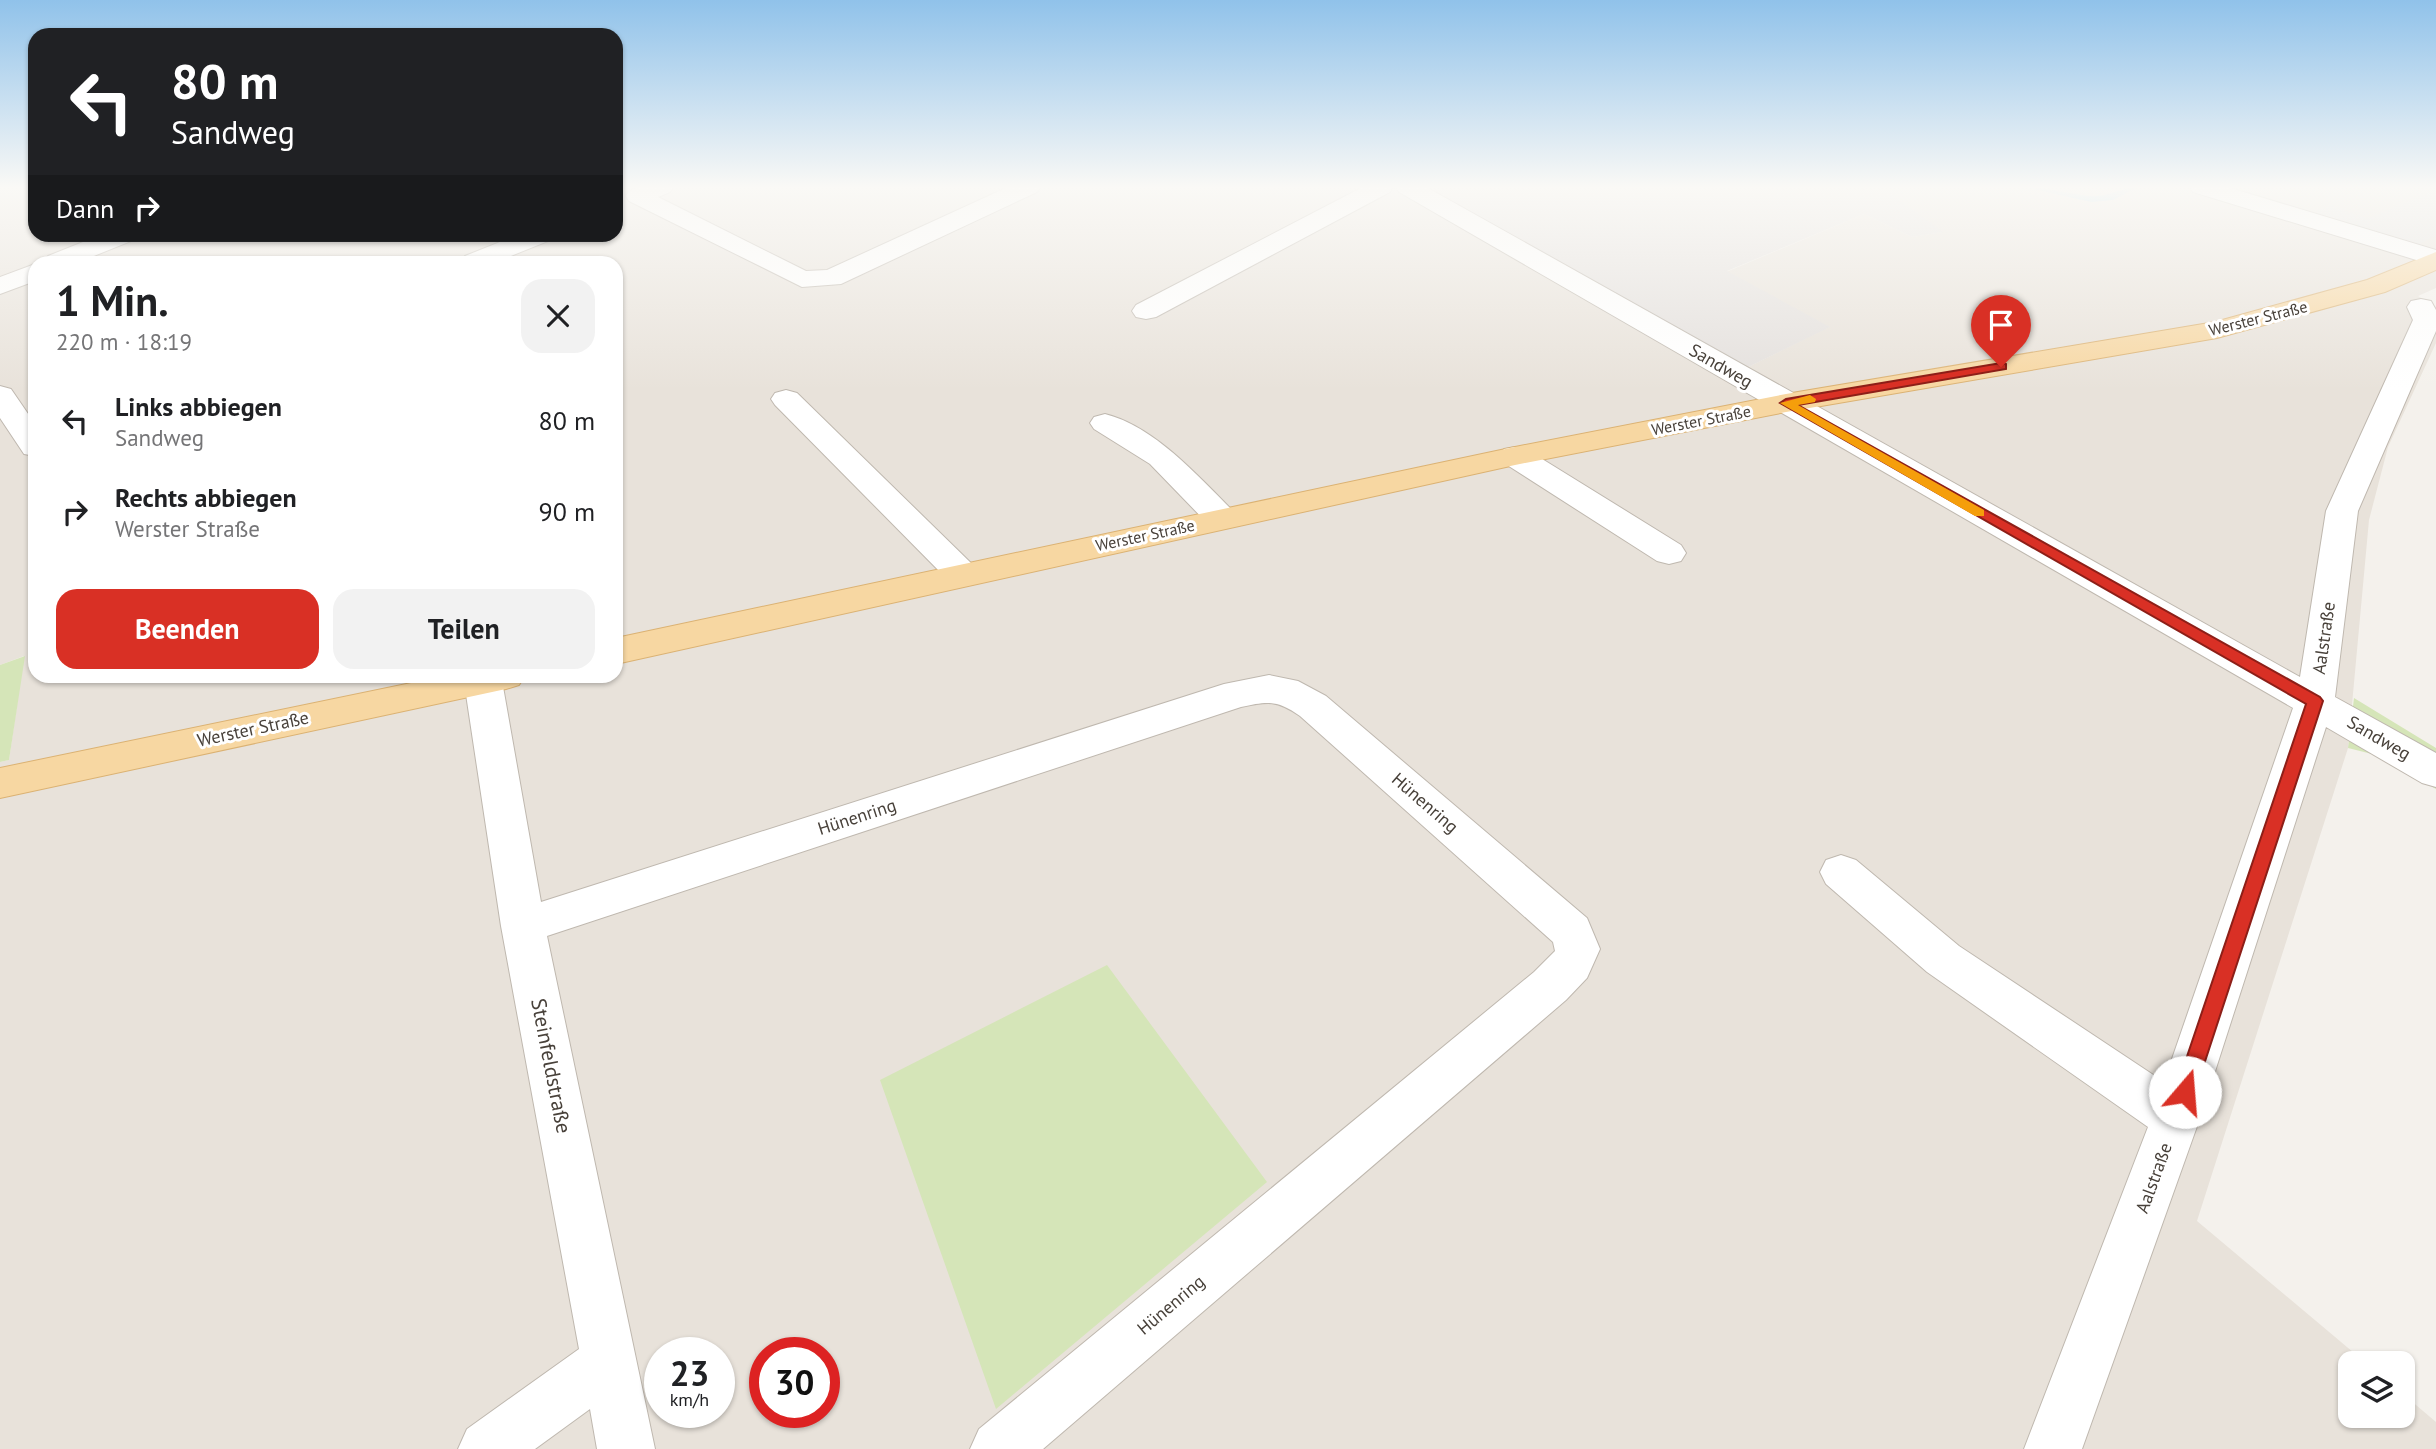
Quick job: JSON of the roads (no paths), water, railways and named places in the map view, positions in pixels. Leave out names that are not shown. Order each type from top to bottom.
[{"type":"main road","name":"Werster Straße","points":[[623,649],[1514,456],[1786,403],[2217,330],[2376,286],[2436,259]]},
{"type":"main road","name":"Werster Straße","points":[[0,783],[471,683]]},
{"type":"street","points":[[754,255],[802,279],[818,281],[832,278],[882,255]]},
{"type":"street","points":[[1146,311],[1253,255]]},
{"type":"street","name":"Sandweg","points":[[1526,255],[2436,772]]},
{"type":"street","points":[[0,286],[28,275]]},
{"type":"street","name":"Aalstraße","points":[[2053,1449],[2176,1118],[2315,701],[2342,511],[2427,320],[2421,307]]},
{"type":"street","points":[[0,395],[28,437]]},
{"type":"street","points":[[786,399],[962,574]]},
{"type":"street","points":[[1105,424],[1161,457],[1222,519]]},
{"type":"street","points":[[1514,456],[1669,553]]},
{"type":"street","name":"Steinfeldstraße","points":[[496,683],[523,926],[626,1449]]},
{"type":"street","name":"Hünenring","points":[[523,926],[1237,694],[1282,688],[1313,706],[1571,931],[1578,949],[1571,964],[1550,986],[999,1449]]},
{"type":"street","points":[[1841,872],[1943,958],[2176,1118]]},
{"type":"street","points":[[487,1449],[609,1361]]}]
